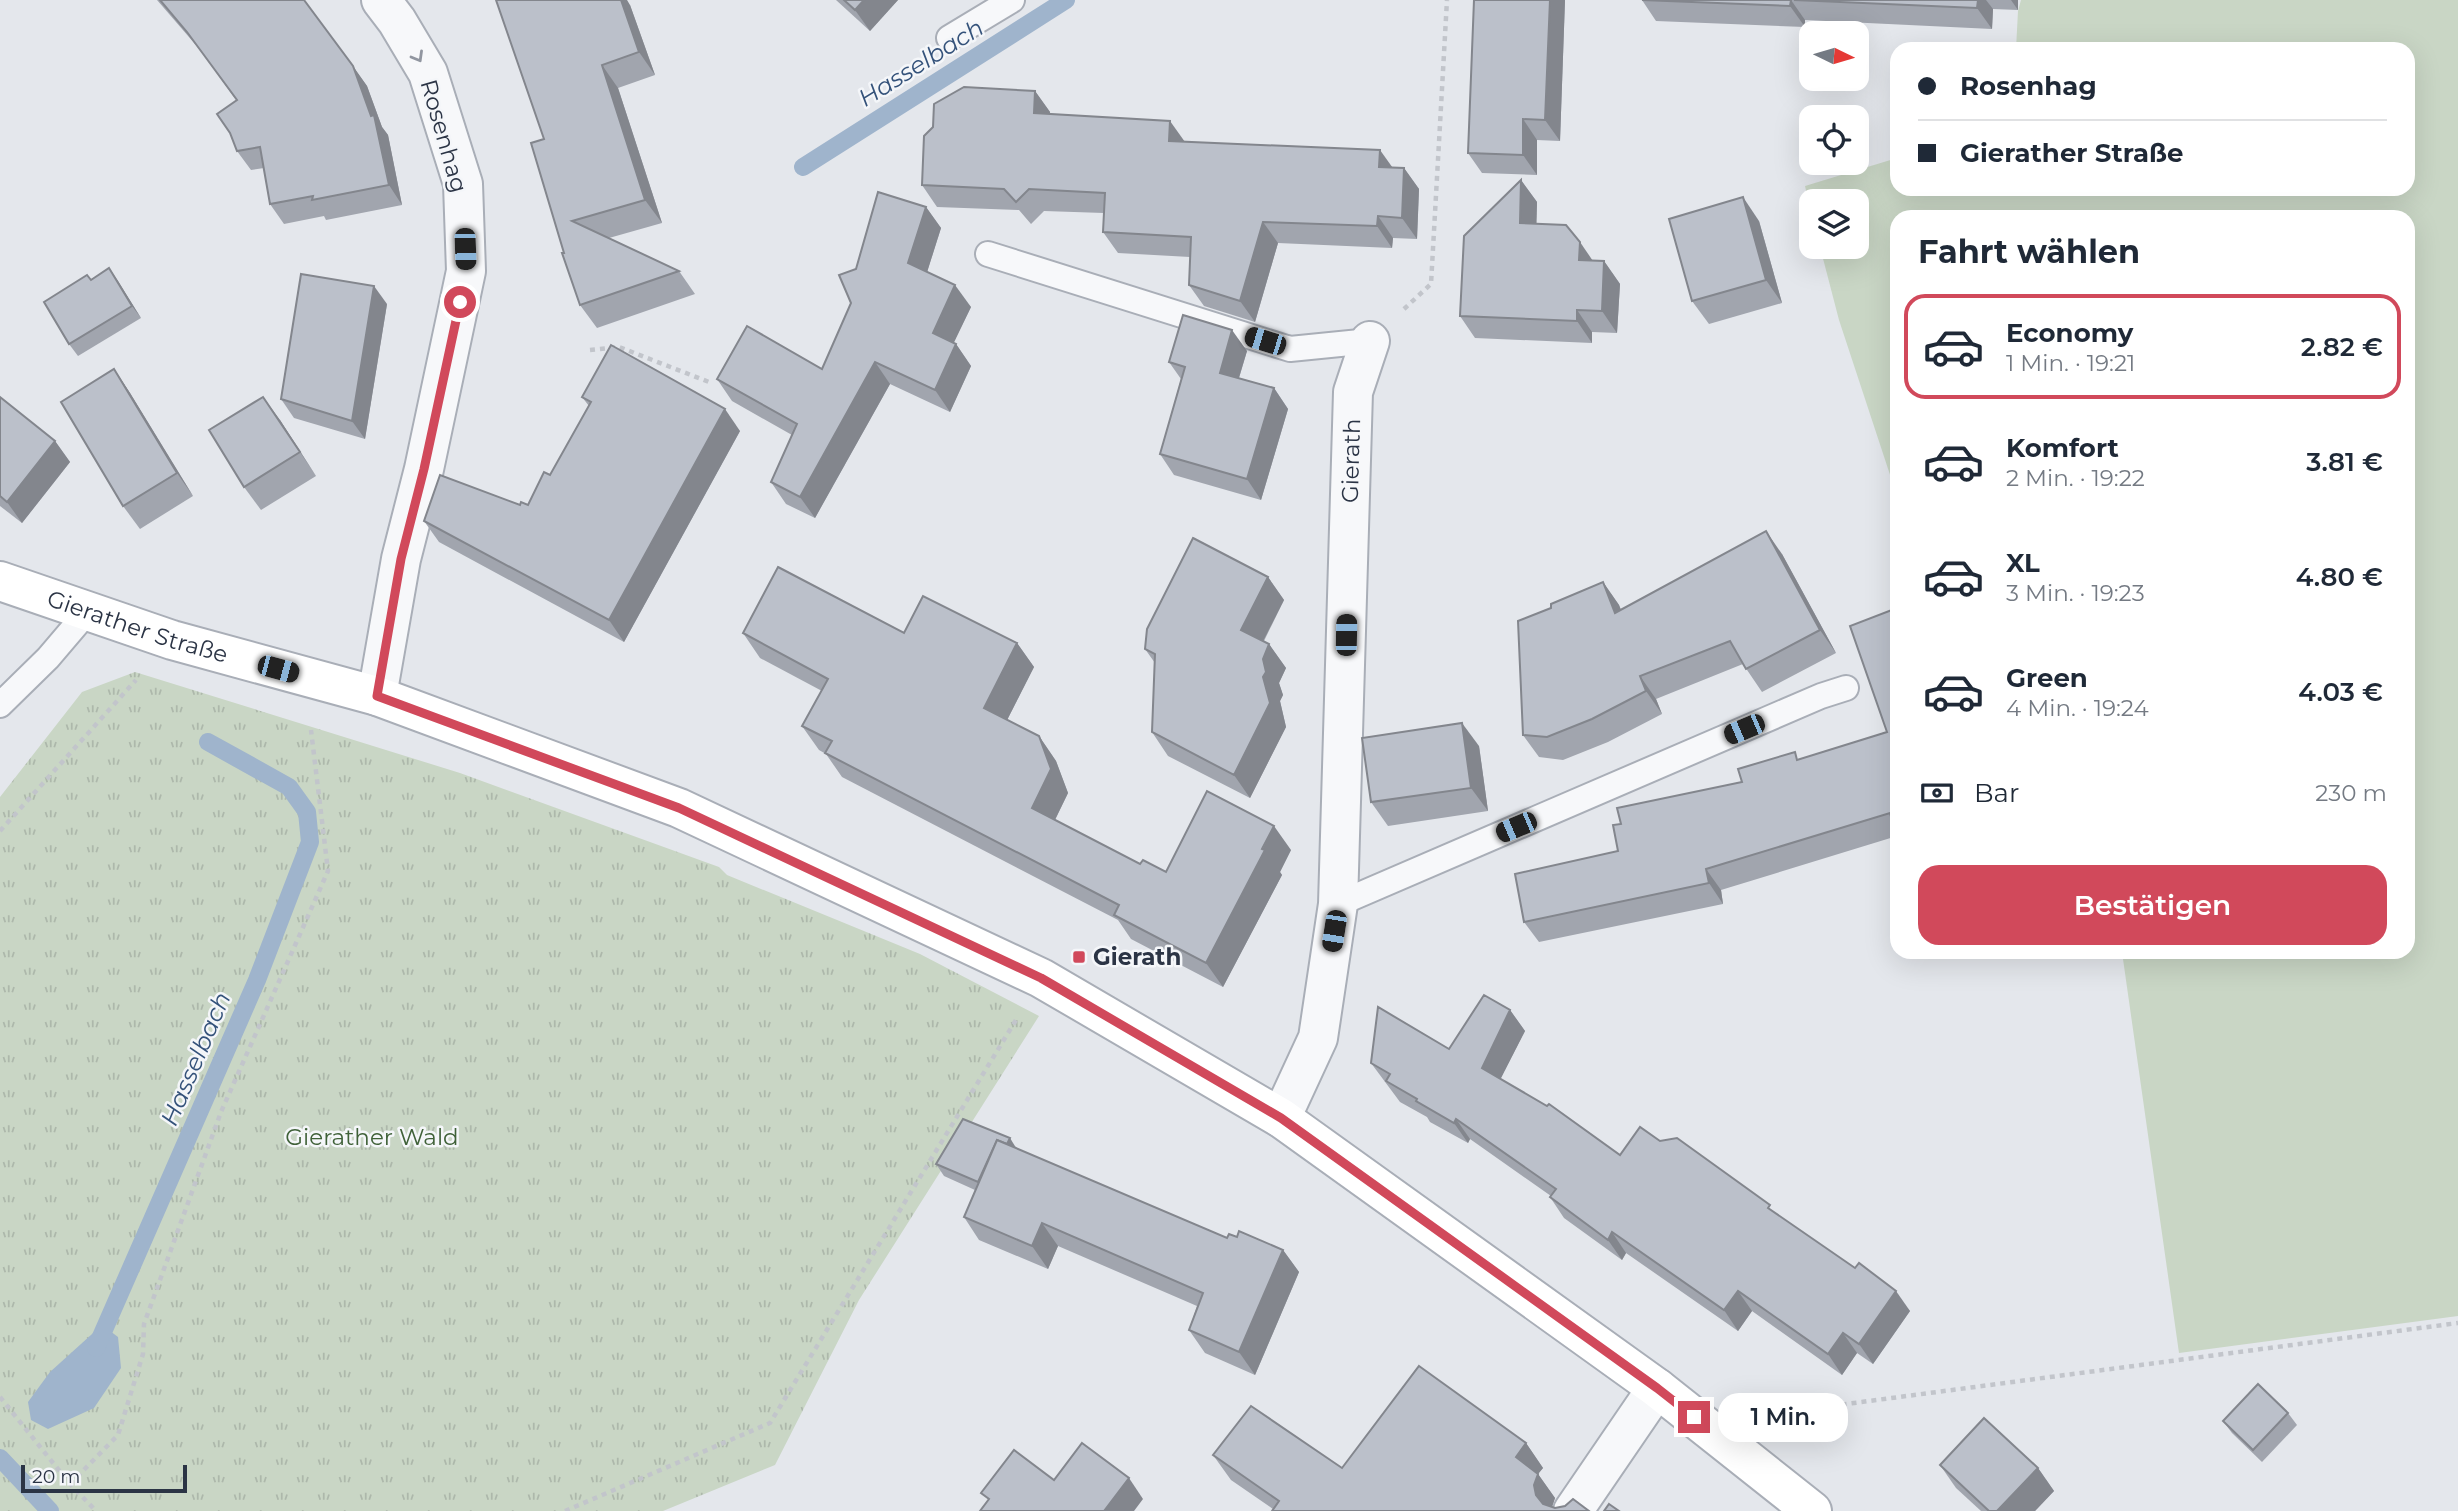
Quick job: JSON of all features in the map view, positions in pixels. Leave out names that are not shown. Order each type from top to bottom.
[{"type":"street","name":"Rosenhag","points":[[377,696],[401,559],[424,469],[466,271],[463,184],[428,73],[381,0]]},
{"type":"street","name":"Gierath","points":[[1281,1118],[1318,1038],[1338,904],[1353,392],[1370,341]]},
{"type":"street","name":"Gierather Straße","points":[[0,581],[172,640],[377,696],[679,808],[1041,978],[1281,1118],[1657,1388],[1812,1511]]},
{"type":"street","points":[[1573,1511],[1657,1388]]},
{"type":"lane","points":[[949,38],[1012,0]]},
{"type":"lane","points":[[988,254],[1290,349],[1370,341]]},
{"type":"lane","points":[[0,705],[48,658],[88,611]]},
{"type":"lane","points":[[1338,904],[1808,701],[1846,688]]},
{"type":"path","points":[[1370,341],[1432,284],[1447,0]]},
{"type":"path","points":[[590,349],[619,347],[709,382]]},
{"type":"path","points":[[0,831],[172,640]]},
{"type":"path","points":[[70,1484],[118,1435],[143,1354],[144,1324],[221,1112],[328,871],[304,676]]},
{"type":"path","points":[[565,1511],[770,1423],[1041,978]]},
{"type":"path","points":[[1731,1446],[1786,1412],[2458,1323]]},
{"type":"path","points":[[0,1397],[70,1484],[96,1511]]},
{"type":"green space","points":[[2021,0],[2458,0],[2458,1316],[2179,1353],[2123,959],[2415,959],[2415,210],[1890,210],[1890,475],[1839,320],[1823,259],[1869,259],[1869,189],[1806,189],[1805,186],[1841,175],[1869,175],[1869,167],[1890,160],[1890,196],[2415,196],[2415,42],[2016,42]]},
{"type":"green space","name":"Gierather Wald","points":[[135,672],[460,773],[719,867],[727,875],[920,954],[1039,1016],[859,1300],[775,1465],[663,1511],[0,1511],[0,797],[82,692]]},
{"type":"water","points":[[102,1325],[118,1337],[121,1368],[94,1408],[48,1429],[31,1420],[28,1402],[50,1372]]},
{"type":"building","points":[[160,0],[304,0],[353,66],[371,116],[374,115],[389,185],[312,200],[313,196],[270,204],[260,147],[237,151],[230,133],[217,114],[237,100]]},
{"type":"building","points":[[496,0],[621,0],[639,52],[602,65],[645,200],[572,221],[679,271],[580,305],[562,253],[531,143],[544,139]]},
{"type":"building","points":[[844,0],[864,0],[855,10]]},
{"type":"building","points":[[1474,0],[1550,0],[1545,120],[1523,119],[1523,155],[1468,153]]},
{"type":"building","points":[[1642,0],[1791,0],[1790,6]]},
{"type":"building","points":[[1794,0],[1978,0],[1977,8]]},
{"type":"building","points":[[964,87],[1035,91],[1034,113],[1170,121],[1169,141],[1380,150],[1379,167],[1404,168],[1402,218],[1378,216],[1377,226],[1263,222],[1240,301],[1189,285],[1191,237],[1103,232],[1105,193],[1029,189],[1016,202],[1004,189],[922,185],[924,136],[933,127],[934,104]]},
{"type":"building","points":[[1521,180],[1520,223],[1566,225],[1580,242],[1579,260],[1604,261],[1602,311],[1577,310],[1577,321],[1460,316],[1464,236]]},
{"type":"building","points":[[878,192],[926,207],[908,263],[955,285],[933,333],[956,344],[935,390],[875,362],[800,497],[771,482],[797,424],[717,379],[747,326],[822,369],[851,303],[839,275],[856,269]]},
{"type":"building","points":[[1743,197],[1766,280],[1692,301],[1669,219]]},
{"type":"building","points":[[109,268],[132,306],[69,344],[44,302],[87,275],[91,280]]},
{"type":"building","points":[[301,274],[374,286],[352,421],[281,399]]},
{"type":"building","points":[[1183,315],[1232,330],[1220,373],[1274,388],[1247,479],[1160,454],[1185,367],[1169,362]]},
{"type":"building","points":[[611,345],[725,409],[609,620],[424,521],[440,475],[520,505],[521,502],[528,505],[544,472],[550,475],[591,402],[582,397]]},
{"type":"building","points":[[114,369],[177,473],[123,506],[61,402]]},
{"type":"building","points":[[0,397],[55,441],[7,502],[0,496]]},
{"type":"building","points":[[263,397],[300,452],[244,487],[209,430]]},
{"type":"building","points":[[1766,531],[1820,630],[1746,669],[1730,641],[1640,676],[1646,691],[1592,719],[1547,737],[1523,735],[1518,621],[1603,582],[1615,613]]},
{"type":"building","points":[[1193,538],[1268,577],[1241,630],[1269,644],[1263,659],[1266,672],[1263,677],[1270,703],[1234,775],[1152,732],[1155,654],[1145,649],[1147,629]]},
{"type":"building","points":[[778,567],[904,633],[923,596],[1017,643],[984,708],[1039,736],[1051,769],[1032,808],[1140,864],[1143,860],[1166,872],[1207,791],[1274,826],[1262,849],[1265,850],[1206,963],[1114,915],[1119,905],[825,753],[832,741],[802,726],[828,679],[743,633]]},
{"type":"building","points":[[1890,611],[1890,813],[1706,869],[1709,883],[1524,922],[1515,874],[1618,851],[1613,825],[1621,824],[1617,808],[1742,782],[1738,769],[1795,752],[1797,760],[1887,732],[1850,626]]},
{"type":"building","points":[[1462,723],[1471,788],[1371,802],[1362,738]]},
{"type":"building","points":[[1484,995],[1510,1010],[1482,1068],[1547,1106],[1549,1104],[1620,1155],[1640,1127],[1660,1141],[1677,1138],[1770,1205],[1768,1208],[1855,1268],[1859,1263],[1896,1291],[1859,1344],[1843,1333],[1828,1354],[1738,1291],[1724,1310],[1612,1232],[1608,1240],[1550,1197],[1556,1189],[1456,1119],[1454,1123],[1386,1081],[1390,1074],[1371,1063],[1378,1007],[1449,1049]]},
{"type":"building","points":[[963,1119],[1010,1138],[1007,1144],[997,1140],[978,1182],[936,1164]]},
{"type":"building","points":[[997,1140],[1227,1238],[1229,1234],[1237,1237],[1239,1231],[1283,1250],[1239,1352],[1189,1330],[1203,1293],[1042,1223],[1032,1246],[964,1217]]},
{"type":"building","points":[[1419,1366],[1526,1443],[1516,1457],[1538,1474],[1534,1485],[1536,1495],[1543,1504],[1555,1508],[1565,1506],[1573,1499],[1589,1511],[1272,1511],[1279,1501],[1213,1455],[1251,1406],[1342,1468]]},
{"type":"building","points":[[2258,1384],[2288,1413],[2253,1450],[2223,1421]]},
{"type":"building","points":[[1984,1418],[2038,1468],[1997,1511],[1989,1511],[1940,1465]]},
{"type":"building","points":[[1082,1443],[1129,1478],[1104,1511],[980,1511],[989,1499],[981,1493],[1014,1450],[1054,1480]]},
{"type":"building","points":[[1609,1504],[1619,1511],[1604,1511]]},
{"type":"waterway","name":"Hasselbach","points":[[803,167],[1066,0]]},
{"type":"waterway","name":"Hasselbach","points":[[96,1348],[257,980],[310,842],[307,812],[289,787],[208,742]]},
{"type":"waterway","points":[[0,1458],[50,1511]]},
{"type":"place","name":"Gierath","points":[[1079,957]]},
{"type":"route","points":[[460,302],[424,469],[401,559],[377,696],[679,808],[1041,978],[1281,1118],[1694,1417]]}]
